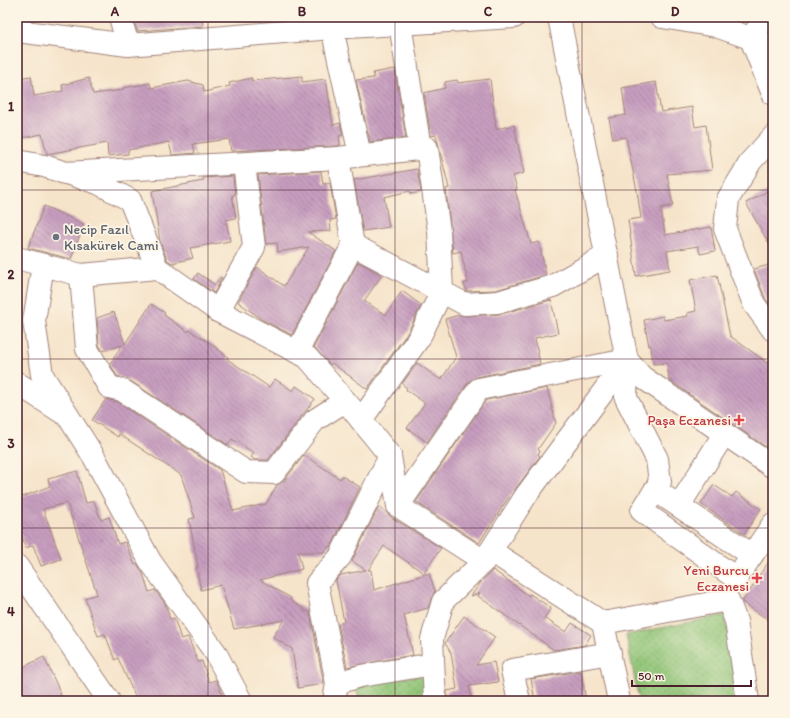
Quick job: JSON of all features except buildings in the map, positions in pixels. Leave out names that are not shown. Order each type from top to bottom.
[{"type":"street","points":[[120,17],[128,45]]},
{"type":"street","points":[[17,31],[128,45],[329,22],[392,22],[514,17]]},
{"type":"street","points":[[559,17],[627,360],[626,398],[657,459],[660,482],[642,511],[737,579]]},
{"type":"street","points":[[662,17],[716,26],[773,46]]},
{"type":"street","points":[[751,39],[764,17]]},
{"type":"street","points":[[329,22],[360,155]]},
{"type":"street","points":[[392,22],[420,148]]},
{"type":"street","points":[[751,39],[773,94]]},
{"type":"street","points":[[773,137],[751,161],[728,199],[725,230],[754,304],[773,330]]},
{"type":"street","points":[[64,173],[338,158],[427,148],[439,231],[442,291],[420,338],[361,420]]},
{"type":"street","points":[[297,352],[353,245],[338,158]]},
{"type":"street","points":[[17,161],[98,183],[130,200],[157,268],[218,312],[307,357],[390,456],[398,506]]},
{"type":"street","points":[[218,312],[254,248],[244,164]]},
{"type":"street","points":[[353,245],[465,304],[498,302],[553,286],[607,255]]},
{"type":"street","points":[[17,258],[81,275],[157,268]]},
{"type":"street","points":[[43,265],[34,321],[42,375],[94,457],[150,561],[215,652],[241,701]]},
{"type":"street","points":[[81,275],[87,349],[109,387],[122,390],[246,472],[274,473],[315,420],[345,401]]},
{"type":"street","points":[[627,360],[642,377],[773,466]]},
{"type":"street","points":[[398,506],[479,389],[627,360]]},
{"type":"street","points":[[435,701],[432,639],[443,601],[487,556],[527,494],[627,360]]},
{"type":"street","points":[[17,383],[68,417]]},
{"type":"street","points":[[679,506],[724,434]]},
{"type":"street","points":[[390,456],[340,556],[318,583],[336,692],[361,676],[433,664]]},
{"type":"street","points":[[655,490],[752,555]]},
{"type":"street","points":[[398,506],[603,623],[728,600]]},
{"type":"street","points":[[748,701],[736,621],[728,600],[737,579],[773,524]]},
{"type":"street","points":[[17,566],[33,587],[109,701]]},
{"type":"street","points":[[603,623],[619,701]]},
{"type":"street","points":[[519,701],[512,670],[610,653]]},
{"type":"green space","points":[[724,615],[746,701],[639,701],[626,635]]},
{"type":"green space","points":[[421,676],[429,689],[429,701],[360,701],[354,682]]},
{"type":"place","name":"Necip Fazıl Kısakürek Cami","points":[[56,237]]},
{"type":"place","name":"Paşa Eczanesi","points":[[739,420]]},
{"type":"place","name":"Yeni Burcu Eczanesi","points":[[757,578]]}]
